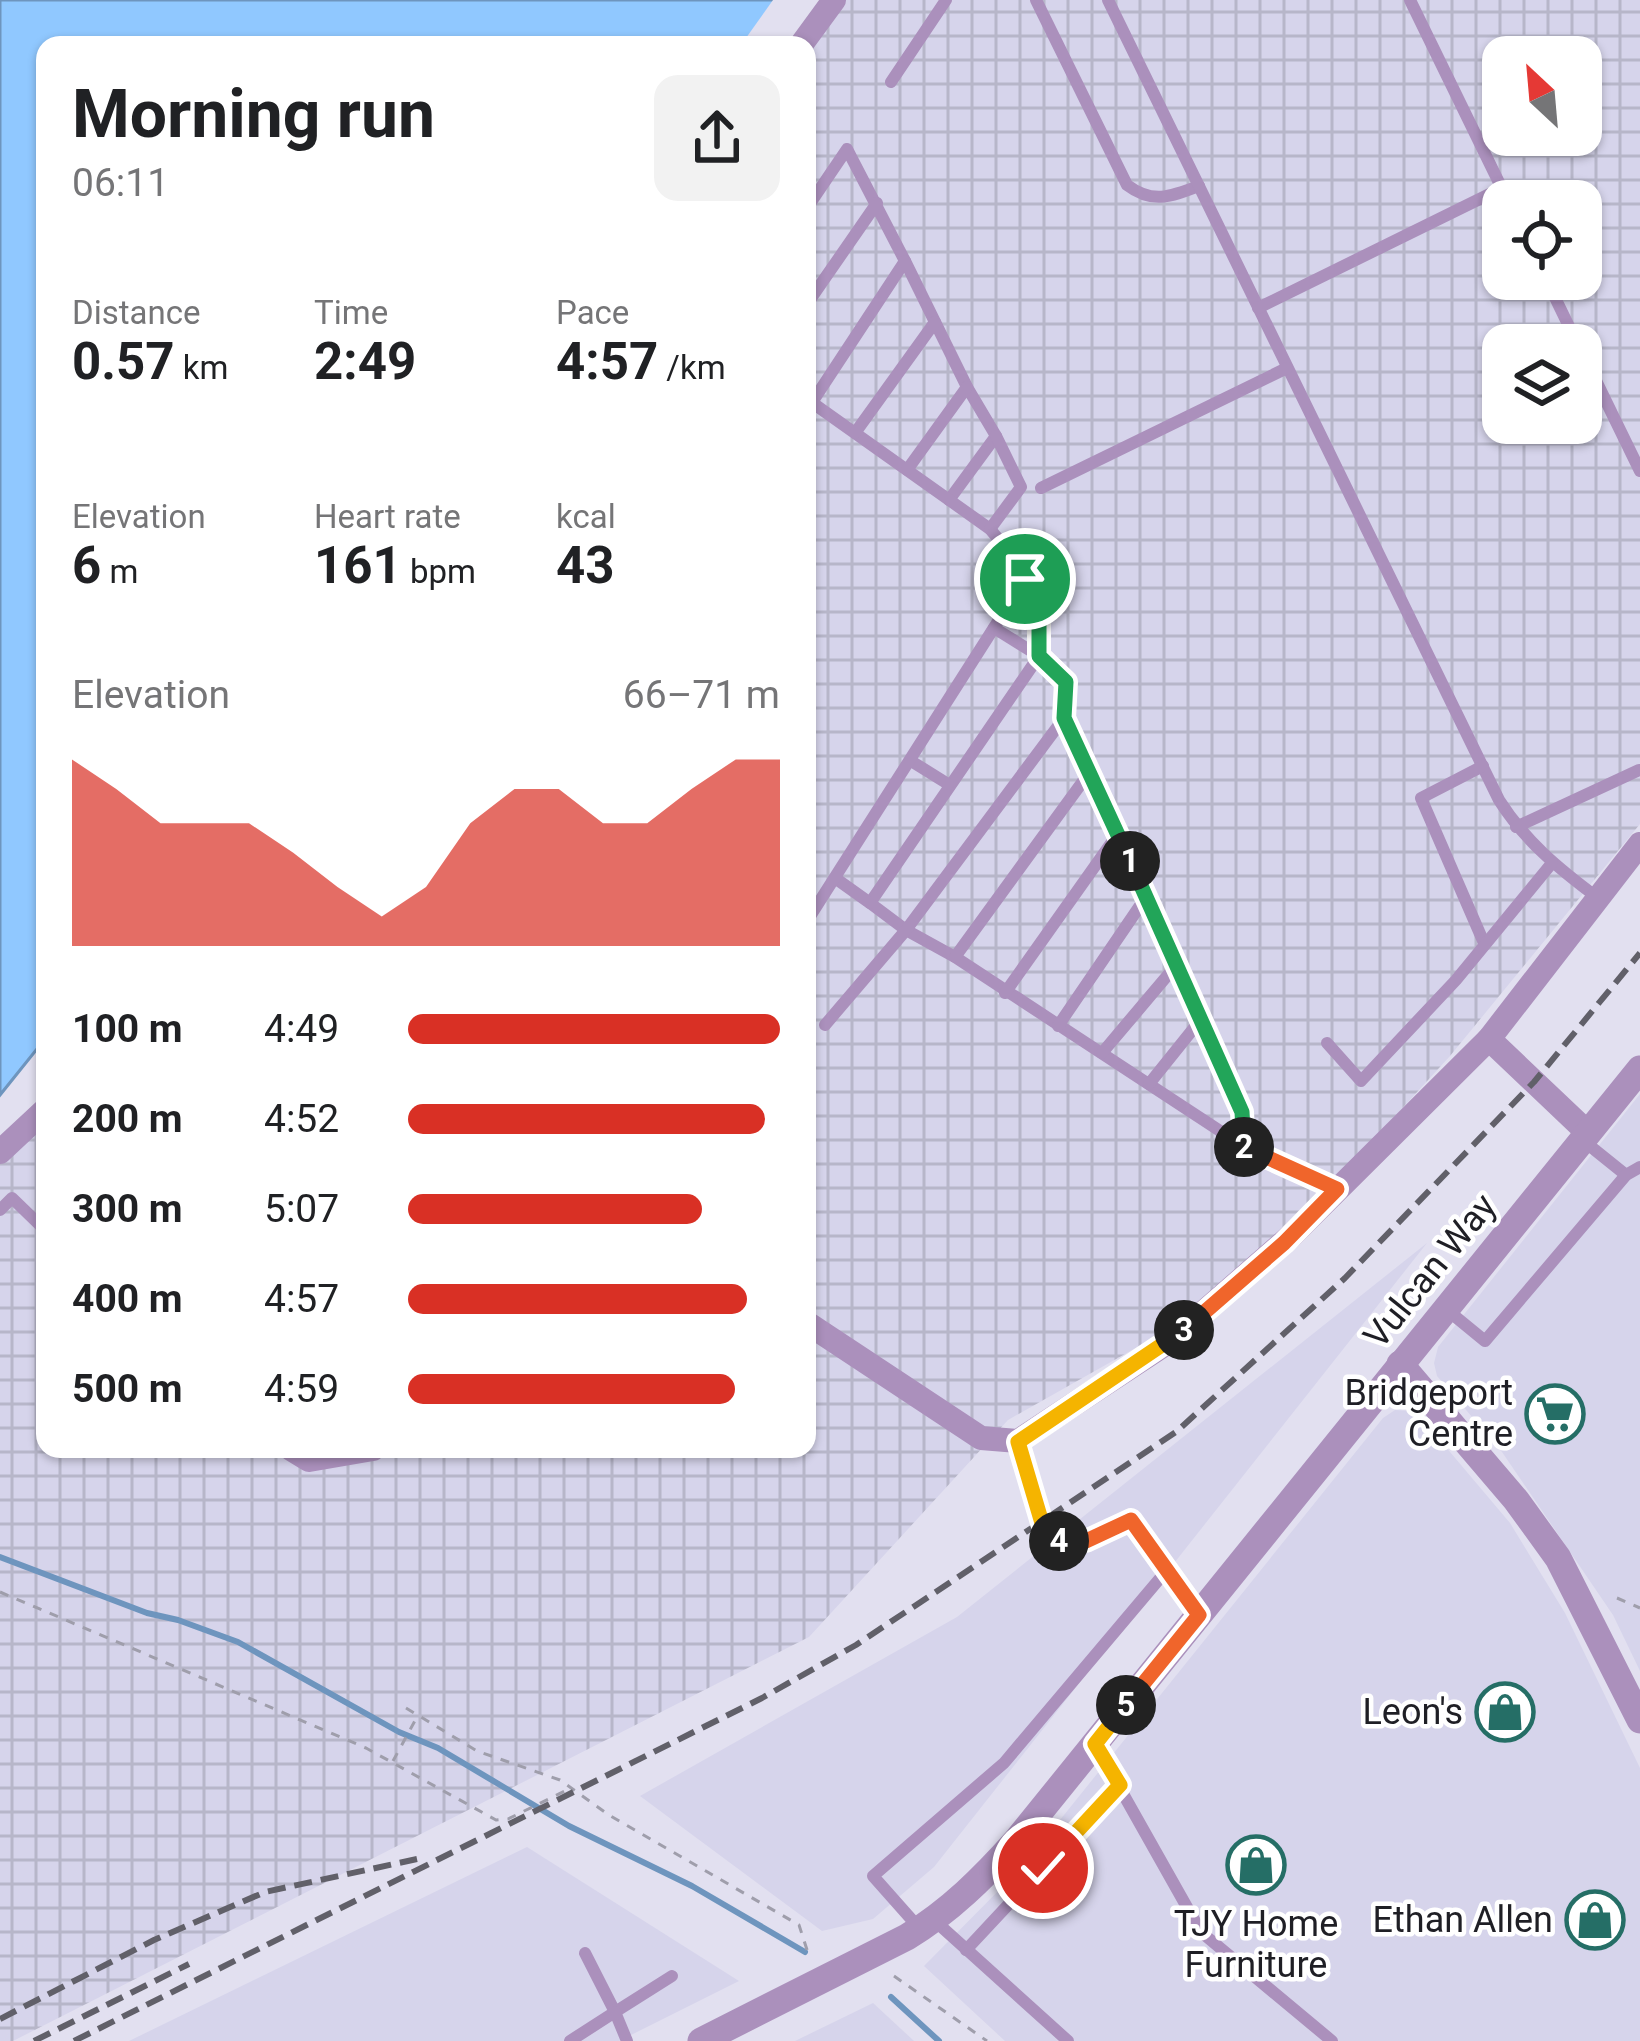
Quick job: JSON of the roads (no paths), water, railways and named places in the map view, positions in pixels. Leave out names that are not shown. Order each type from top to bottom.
[{"type":"street","points":[[808,36],[834,0]]},
{"type":"street","points":[[816,1329],[981,1438],[1018,1442],[1173,1340],[1284,1243],[1489,1039],[1640,844]]},
{"type":"street","points":[[1489,1039],[1585,1137]]},
{"type":"street","name":"Vulcan Way","points":[[701,2041],[927,1924],[994,1866],[1640,1069]]},
{"type":"street","points":[[0,1152],[36,1118]]},
{"type":"street","points":[[1400,1364],[1516,1500],[1558,1558],[1640,1720]]},
{"type":"lane","points":[[891,82],[946,0]]},
{"type":"lane","points":[[1036,0],[1126,185],[1144,197],[1175,196],[1199,186]]},
{"type":"lane","points":[[1108,0],[1516,827],[1598,898]]},
{"type":"lane","points":[[1410,0],[1498,180]]},
{"type":"lane","points":[[816,195],[847,149],[1022,487],[990,529]]},
{"type":"lane","points":[[816,291],[877,203]]},
{"type":"lane","points":[[1258,308],[1482,206]]},
{"type":"lane","points":[[816,394],[905,261]]},
{"type":"lane","points":[[855,433],[935,322]]},
{"type":"lane","points":[[1041,488],[1287,368]]},
{"type":"lane","points":[[908,470],[967,387]]},
{"type":"lane","points":[[1602,393],[1640,471]]},
{"type":"lane","points":[[816,408],[990,529],[1025,579],[1039,620],[1039,656],[870,903]]},
{"type":"lane","points":[[949,500],[996,436]]},
{"type":"lane","points":[[816,906],[1025,579]]},
{"type":"lane","points":[[994,628],[1039,656],[1066,682],[1064,718],[1148,894],[1242,1112],[1244,1147]]},
{"type":"lane","points":[[825,1025],[906,930],[1064,718]]},
{"type":"lane","points":[[911,761],[948,784]]},
{"type":"lane","points":[[1483,766],[1420,798],[1484,943]]},
{"type":"lane","points":[[1516,827],[1639,770]]},
{"type":"lane","points":[[955,957],[1089,772]]},
{"type":"lane","points":[[1005,993],[1117,836]]},
{"type":"lane","points":[[1327,1042],[1360,1081],[1456,980],[1552,862]]},
{"type":"lane","points":[[835,878],[906,930],[955,957],[1244,1147],[1337,1189]]},
{"type":"lane","points":[[1058,1026],[1148,894]]},
{"type":"lane","points":[[1102,1053],[1178,963]]},
{"type":"lane","points":[[1149,1084],[1202,1018]]},
{"type":"lane","points":[[1585,1137],[1626,1174]]},
{"type":"lane","points":[[1446,1309],[1485,1341],[1626,1174],[1640,1167]]},
{"type":"lane","points":[[0,1210],[12,1198],[36,1221]]},
{"type":"lane","points":[[1131,1520],[1199,1615]]},
{"type":"lane","points":[[1067,2041],[966,1950],[927,1924],[873,1876],[1004,1763],[1167,1570]]},
{"type":"lane","points":[[1095,1744],[1201,1932],[1332,2041]]},
{"type":"lane","points":[[966,1950],[1120,1785]]},
{"type":"lane","points":[[585,1953],[627,2041]]},
{"type":"lane","points":[[570,2041],[672,1976]]},
{"type":"water","points":[[0,0],[802,0],[776,36],[36,36],[36,1050],[0,1095]]},
{"type":"waterway","points":[[0,1557],[238,1642],[399,1732],[438,1748],[569,1826],[692,1886],[805,1952]]},
{"type":"waterway","points":[[891,1997],[939,2041]]},
{"type":"railway","points":[[74,2041],[762,1698],[856,1645],[1176,1432],[1345,1278],[1534,1082],[1640,953]]},
{"type":"railway","points":[[0,2019],[154,1940],[265,1892],[417,1859]]},
{"type":"railway","points":[[34,2041],[189,1964]]},
{"type":"place","name":"Bridgeport Centre","points":[[1555,1414]]},
{"type":"place","name":"Leon's","points":[[1505,1712]]},
{"type":"place","name":"TJY Home Furniture","points":[[1256,1865]]},
{"type":"place","name":"Ethan Allen","points":[[1595,1920]]}]
